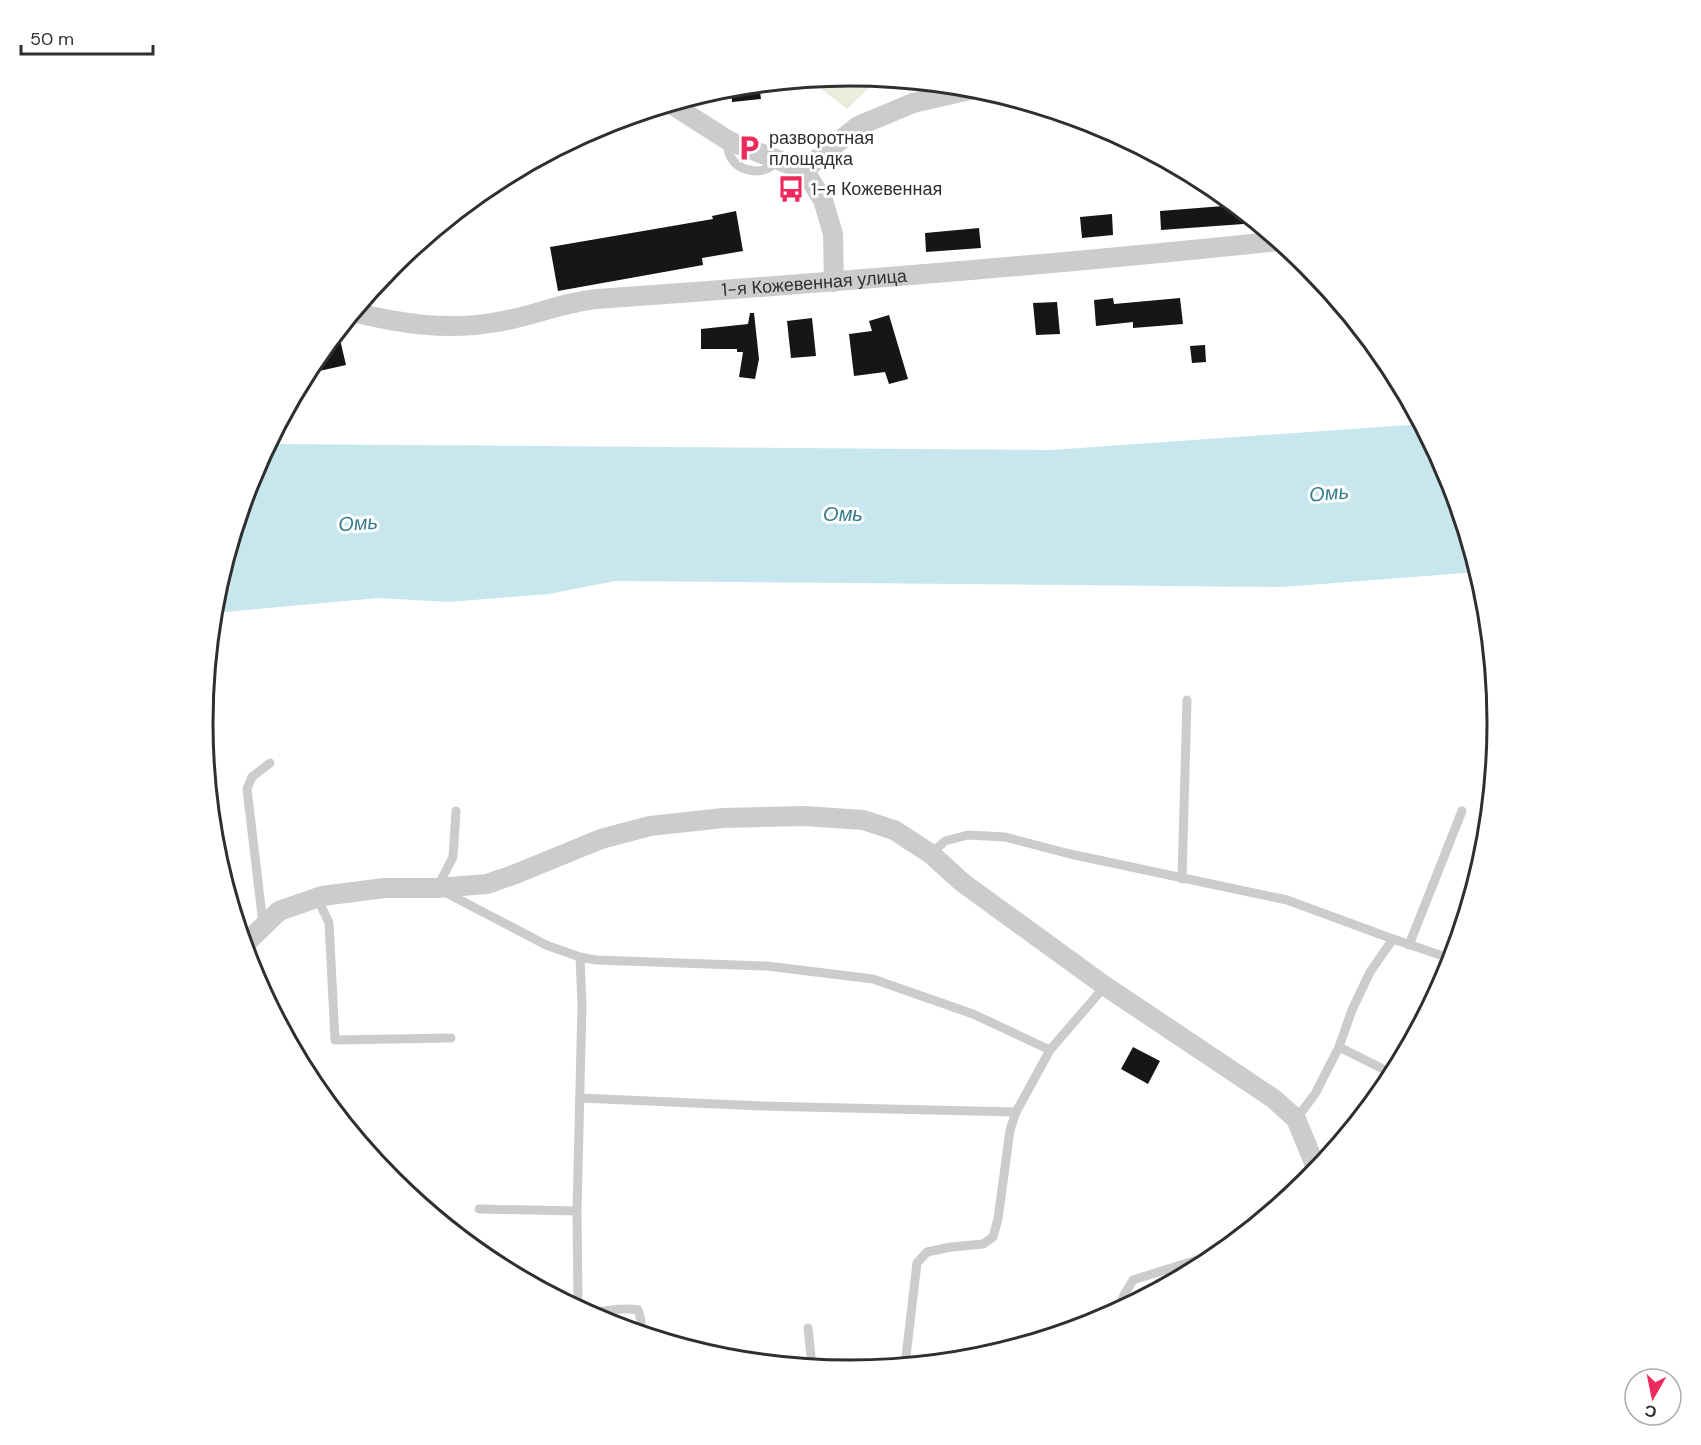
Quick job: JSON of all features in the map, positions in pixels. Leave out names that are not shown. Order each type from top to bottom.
[{"type":"street","points":[[804,170],[858,126],[913,103],[952,94]]},
{"type":"street","points":[[679,109],[729,141],[804,170],[823,200],[833,234],[834,282]]},
{"type":"street","name":"1-я Кожевенная улица","points":[[362,314],[405,323],[453,327],[498,322],[543,309],[587,300],[834,282],[1269,242]]},
{"type":"street","points":[[251,938],[279,911],[317,897],[384,888],[437,888],[487,884],[600,839],[650,826],[723,818],[804,816],[863,820],[894,830],[931,854],[963,883],[1105,986],[1274,1099],[1296,1119],[1313,1160]]},
{"type":"lane","points":[[1182,879],[1187,700]]},
{"type":"lane","points":[[263,927],[247,789],[252,777],[270,764]]},
{"type":"lane","points":[[1409,945],[1462,811]]},
{"type":"lane","points":[[456,812],[453,857],[437,888],[546,945],[596,960],[767,966],[873,979],[973,1014],[1050,1050]]},
{"type":"lane","points":[[931,854],[945,842],[968,835],[1005,837],[1070,854],[1287,900],[1443,956]]},
{"type":"lane","points":[[317,897],[329,923],[335,1040],[451,1038]]},
{"type":"lane","points":[[1296,1119],[1315,1094],[1339,1047],[1352,1010],[1370,972],[1393,939]]},
{"type":"lane","points":[[578,1298],[577,1211],[582,1004],[580,957]]},
{"type":"lane","points":[[906,1357],[917,1263],[927,1252],[983,1244],[993,1237],[998,1219],[1010,1130],[1016,1112],[1050,1050],[1105,986]]},
{"type":"lane","points":[[1339,1047],[1384,1069]]},
{"type":"lane","points":[[580,1098],[762,1106],[1016,1112]]},
{"type":"lane","points":[[479,1209],[577,1211]]},
{"type":"lane","points":[[1123,1298],[1133,1280],[1186,1263]]},
{"type":"lane","points":[[608,1311],[627,1308],[638,1310],[641,1324]]},
{"type":"lane","points":[[808,1328],[811,1358]]},
{"type":"green space","points":[[870,86],[847,109],[818,87]]},
{"type":"water","name":"Омь","points":[[1413,425],[1439,479],[1454,518],[1469,573],[1283,587],[615,581],[549,594],[449,602],[379,598],[224,612],[235,558],[247,518],[278,444],[1051,450]]},
{"type":"building","points":[[760,92],[761,99],[732,102],[732,97]]},
{"type":"building","points":[[1223,206],[1246,224],[1161,230],[1160,211]]},
{"type":"building","points":[[736,211],[743,251],[702,258],[703,265],[558,291],[550,247],[713,219],[712,216]]},
{"type":"building","points":[[1112,214],[1113,235],[1082,238],[1080,217]]},
{"type":"building","points":[[979,228],[981,248],[926,252],[925,233]]},
{"type":"building","points":[[1113,298],[1114,304],[1180,298],[1183,324],[1133,328],[1133,322],[1096,326],[1094,300]]},
{"type":"building","points":[[1057,302],[1060,334],[1036,335],[1033,303]]},
{"type":"building","points":[[750,313],[754,313],[759,359],[755,379],[739,377],[743,352],[737,352],[737,349],[701,349],[701,329],[748,324]]},
{"type":"building","points":[[889,315],[908,379],[889,384],[885,372],[854,376],[849,334],[872,331],[869,321]]},
{"type":"building","points":[[812,318],[816,356],[791,358],[787,321]]},
{"type":"building","points":[[340,341],[346,365],[320,371]]},
{"type":"building","points":[[1205,345],[1206,362],[1192,363],[1190,346]]},
{"type":"building","points":[[1133,1047],[1160,1061],[1148,1084],[1121,1069]]},
{"type":"place","name":"разворотная площадка","points":[[749,148]]},
{"type":"place","name":"1-я Кожевенная","points":[[791,189]]}]
